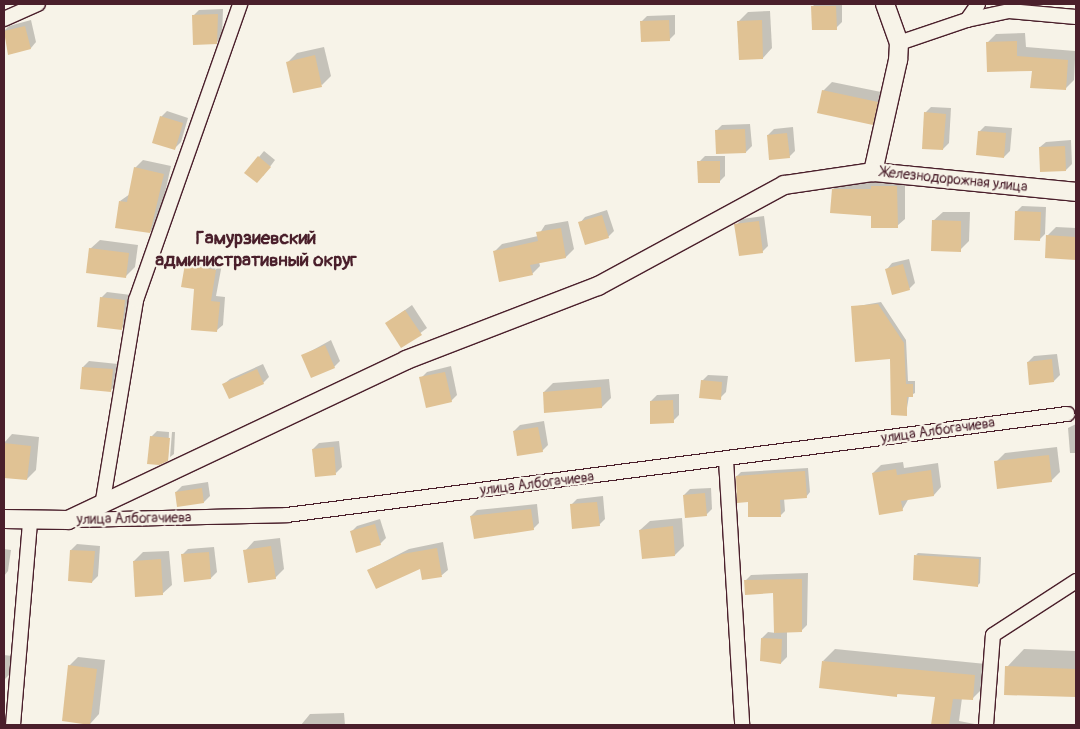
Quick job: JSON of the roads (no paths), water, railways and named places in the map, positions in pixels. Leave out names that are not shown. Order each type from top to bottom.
[{"type":"street","points":[[4,19],[38,4]]},
{"type":"street","points":[[102,506],[136,300],[240,4]]},
{"type":"street","points":[[885,4],[899,43],[967,20],[1009,11],[1076,17]]},
{"type":"street","points":[[967,20],[978,4]]},
{"type":"street","name":"Железнодорожная улица","points":[[899,43],[873,172],[1076,192]]},
{"type":"street","points":[[68,520],[102,506],[406,360],[598,286],[784,186],[873,172]]},
{"type":"street","name":"улица Албогачиева","points":[[4,518],[30,521],[287,515],[726,460],[1067,414]]},
{"type":"street","points":[[726,460],[742,725]]},
{"type":"street","points":[[13,725],[30,521]]},
{"type":"street","points":[[986,725],[993,635],[1076,581]]},
{"type":"district","name":"Гамурзиевский административный округ","points":[[256,250]]}]
